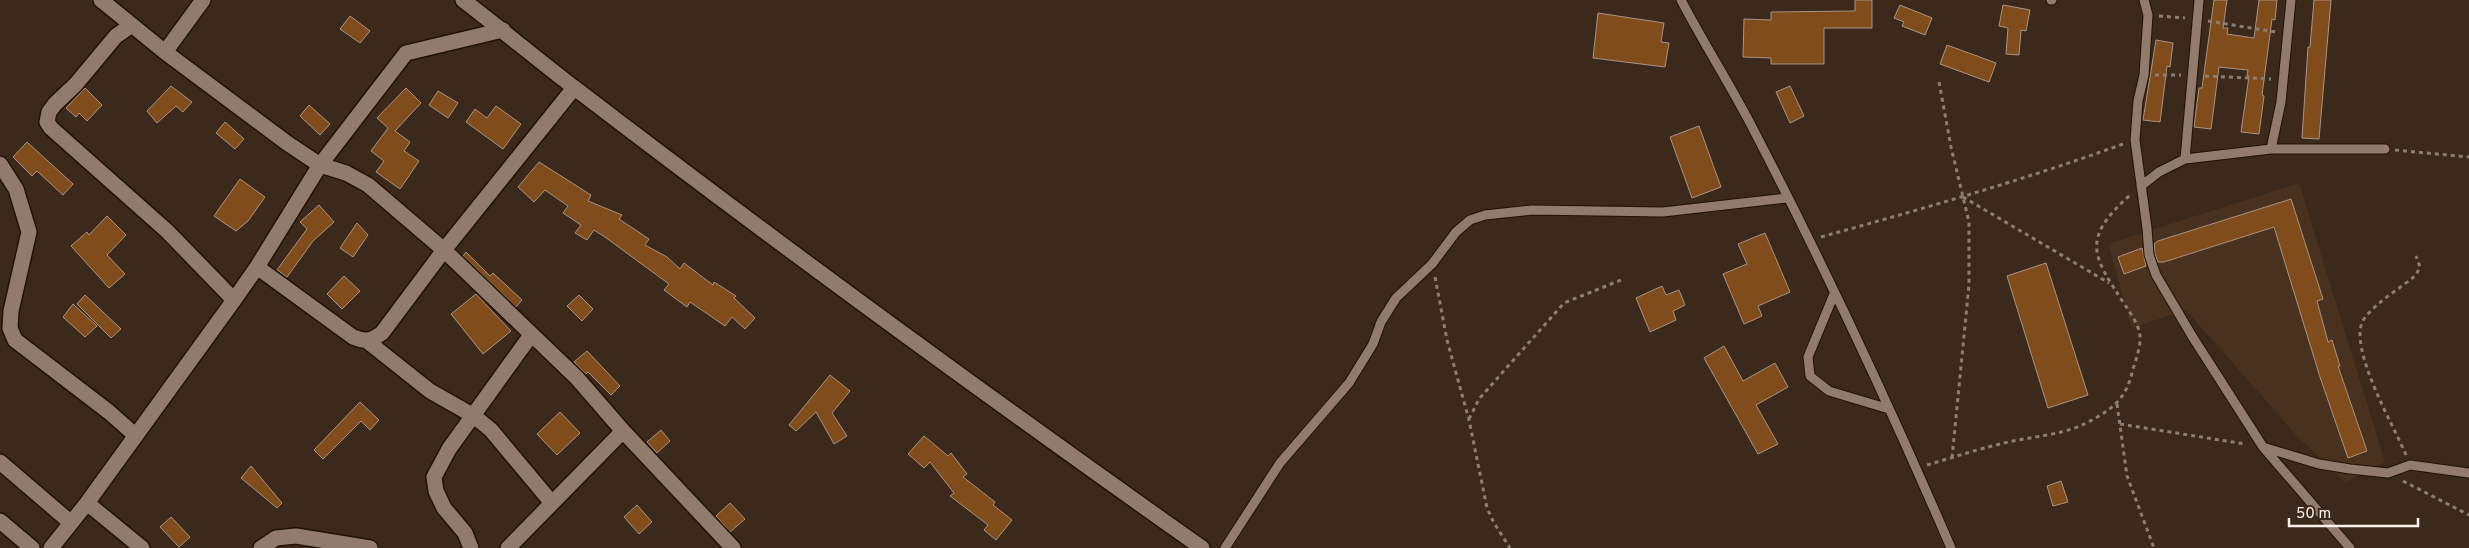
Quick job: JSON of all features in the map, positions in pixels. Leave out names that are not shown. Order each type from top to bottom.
[{"type":"street","points":[[101,0],[165,52],[320,165],[346,173],[368,186],[444,250],[577,378],[623,431],[733,548]]},
{"type":"street","points":[[165,52],[203,0]]},
{"type":"street","points":[[463,0],[574,88],[1016,416],[1202,548]]},
{"type":"street","points":[[132,25],[116,36],[76,84],[55,104],[49,112],[48,122],[57,134],[167,231],[234,300]]},
{"type":"street","points":[[51,548],[87,503],[234,300],[257,267],[320,165],[406,52],[503,30]]},
{"type":"street","points":[[367,341],[382,333],[444,250],[574,88]]},
{"type":"street","points":[[0,164],[16,189],[29,232],[11,311],[10,328],[15,340],[109,412],[135,435]]},
{"type":"street","points":[[257,267],[353,337],[367,341],[430,391],[474,416],[490,430],[552,503]]},
{"type":"street","points":[[471,548],[465,533],[444,508],[436,491],[434,477],[449,448],[531,335]]},
{"type":"street","points":[[508,548],[623,431]]},
{"type":"street","points":[[0,462],[70,522]]},
{"type":"street","points":[[87,503],[142,548]]},
{"type":"street","points":[[0,521],[32,548]]},
{"type":"street","points":[[261,548],[276,538],[296,536],[370,548]]},
{"type":"lane","points":[[1681,0],[1749,121],[1788,198],[1889,409],[1950,548]]},
{"type":"lane","points":[[2144,0],[2148,15],[2144,75],[2138,101],[2135,140],[2148,228],[2149,255],[2156,275],[2192,336],[2263,447],[2350,548]]},
{"type":"lane","points":[[2185,159],[2199,0]]},
{"type":"lane","points":[[2271,150],[2277,125],[2292,0]]},
{"type":"lane","points":[[2141,186],[2159,172],[2185,159],[2271,150],[2385,149]]},
{"type":"lane","points":[[1225,548],[1280,463],[1349,383],[1373,344],[1390,305],[1432,264],[1462,225],[1485,215],[1540,210],[1663,212],[1788,198]]},
{"type":"lane","points":[[1834,294],[1808,356],[1807,367],[1810,376],[1829,391],[1889,409]]},
{"type":"lane","points":[[2263,447],[2319,464],[2388,473],[2410,465],[2469,473]]},
{"type":"path","points":[[2148,15],[2196,18],[2287,34]]},
{"type":"path","points":[[2144,75],[2283,79]]},
{"type":"path","points":[[1939,82],[1962,197],[1969,222],[1969,285],[1952,458]]},
{"type":"path","points":[[1808,240],[2061,167],[2135,140]]},
{"type":"path","points":[[2385,149],[2469,157]]},
{"type":"path","points":[[1916,468],[2001,444],[2063,430],[2090,421],[2117,404],[2129,388],[2140,336],[2133,318],[2099,265],[2097,248],[2100,229],[2110,213],[2141,186]]},
{"type":"path","points":[[1962,197],[2109,283]]},
{"type":"path","points":[[2410,465],[2365,364],[2361,329],[2363,320],[2371,312],[2416,275],[2420,267],[2416,256]]},
{"type":"path","points":[[1432,264],[1447,340],[1469,420],[1487,508],[1494,524],[1510,548]]},
{"type":"path","points":[[1469,420],[1479,399],[1564,304],[1621,280]]},
{"type":"path","points":[[2117,404],[2127,476],[2154,548]]},
{"type":"path","points":[[2120,424],[2263,447]]},
{"type":"path","points":[[2388,473],[2469,515]]},
{"type":"shaded area","points":[[2299,183],[2385,462],[2345,482],[2297,436],[2186,310],[2132,328],[2108,244]]},
{"type":"building","points":[[1855,0],[1872,0],[1872,28],[1824,28],[1824,64],[1771,64],[1771,58],[1743,57],[1744,19],[1771,20],[1771,12],[1855,11]]},
{"type":"building","points":[[2214,0],[2227,0],[2223,28],[2228,28],[2227,34],[2254,38],[2259,0],[2277,0],[2275,20],[2272,19],[2259,134],[2241,132],[2249,76],[2247,76],[2248,70],[2219,67],[2211,129],[2194,127],[2199,88],[2202,88]]},
{"type":"building","points":[[2314,0],[2331,0],[2319,139],[2302,138],[2308,47],[2310,47]]},
{"type":"building","points":[[1900,5],[1932,18],[1925,35],[1902,26],[1904,22],[1894,18]]},
{"type":"building","points":[[2003,5],[2030,10],[2026,31],[2021,30],[2019,55],[2006,54],[2008,28],[1999,26]]},
{"type":"building","points":[[1598,13],[1664,23],[1661,42],[1669,43],[1665,67],[1593,58]]},
{"type":"building","points":[[350,16],[370,31],[360,43],[340,29]]},
{"type":"building","points":[[2156,40],[2173,43],[2170,67],[2167,66],[2160,122],[2143,120]]},
{"type":"building","points":[[1947,45],[1996,63],[1989,82],[1940,64]]},
{"type":"building","points":[[171,86],[192,102],[183,112],[176,106],[157,123],[147,111]]},
{"type":"building","points":[[1790,86],[1804,116],[1790,123],[1776,92]]},
{"type":"building","points":[[85,88],[102,105],[87,121],[79,113],[76,117],[66,108]]},
{"type":"building","points":[[406,88],[421,103],[395,131],[410,142],[404,151],[419,161],[400,189],[376,172],[384,161],[371,151],[388,128],[377,118]]},
{"type":"building","points":[[438,91],[458,103],[448,118],[429,105]]},
{"type":"building","points":[[309,105],[330,124],[320,135],[300,116]]},
{"type":"building","points":[[496,106],[521,124],[503,149],[466,122],[475,109],[487,118]]},
{"type":"building","points":[[225,122],[244,139],[235,149],[216,133]]},
{"type":"building","points":[[1699,126],[1721,187],[1692,198],[1670,137]]},
{"type":"building","points":[[27,142],[73,184],[63,195],[37,171],[32,176],[13,157]]},
{"type":"building","points":[[539,162],[591,195],[588,201],[622,215],[619,219],[649,239],[645,245],[667,257],[680,269],[684,263],[713,285],[714,282],[736,296],[734,298],[755,318],[745,329],[732,317],[725,326],[690,302],[687,307],[664,290],[669,284],[594,230],[587,240],[575,233],[581,225],[563,213],[568,206],[545,190],[534,202],[518,187]]},
{"type":"building","points":[[240,179],[265,197],[248,221],[236,231],[214,216]]},
{"type":"building","points":[[2291,199],[2323,299],[2317,301],[2328,342],[2332,340],[2340,366],[2338,366],[2367,451],[2348,458],[2320,377],[2274,227],[2164,262],[2158,262],[2155,254],[2154,244],[2158,241]]},
{"type":"building","points":[[319,205],[334,222],[313,241],[287,277],[277,270],[307,229],[300,222]]},
{"type":"building","points":[[107,216],[126,235],[107,255],[125,274],[109,288],[71,246],[87,232],[89,235]]},
{"type":"building","points":[[357,223],[368,235],[353,257],[340,248]]},
{"type":"building","points":[[1765,233],[1790,292],[1758,306],[1762,316],[1744,324],[1723,274],[1747,264],[1738,244]]},
{"type":"building","points":[[2142,248],[2146,266],[2124,274],[2118,257]]},
{"type":"building","points":[[466,252],[490,276],[493,273],[522,300],[516,307],[463,256]]},
{"type":"building","points":[[2046,263],[2088,395],[2048,408],[2007,276]]},
{"type":"building","points":[[344,276],[360,291],[342,309],[327,294]]},
{"type":"building","points":[[1662,286],[1666,295],[1679,290],[1685,305],[1673,311],[1676,320],[1650,332],[1636,298]]},
{"type":"building","points":[[476,294],[511,331],[483,354],[451,314]]},
{"type":"building","points":[[85,295],[121,329],[111,338],[77,304]]},
{"type":"building","points":[[579,295],[593,309],[582,321],[567,306]]},
{"type":"building","points":[[73,304],[97,326],[85,337],[63,317]]},
{"type":"building","points":[[1724,346],[1743,381],[1775,363],[1788,387],[1756,405],[1778,444],[1758,454],[1704,358]]},
{"type":"building","points":[[587,351],[620,386],[611,395],[588,372],[586,374],[574,362]]},
{"type":"building","points":[[830,375],[850,391],[832,413],[847,436],[834,444],[816,412],[796,431],[789,425]]},
{"type":"building","points":[[360,402],[379,420],[370,430],[361,421],[323,459],[314,450]]},
{"type":"building","points":[[560,412],[580,433],[557,455],[537,434]]},
{"type":"building","points":[[661,430],[670,441],[657,453],[647,442]]},
{"type":"building","points":[[924,436],[948,456],[951,453],[967,474],[963,477],[995,502],[993,505],[1012,520],[996,540],[984,530],[988,525],[950,496],[954,493],[930,462],[924,468],[908,454]]},
{"type":"building","points":[[251,466],[282,503],[277,508],[241,478]]},
{"type":"building","points":[[2061,481],[2068,502],[2053,506],[2047,486]]},
{"type":"building","points":[[730,503],[745,519],[730,532],[716,516]]},
{"type":"building","points":[[637,505],[652,522],[639,534],[624,517]]},
{"type":"building","points":[[171,517],[190,537],[179,547],[160,527]]}]
